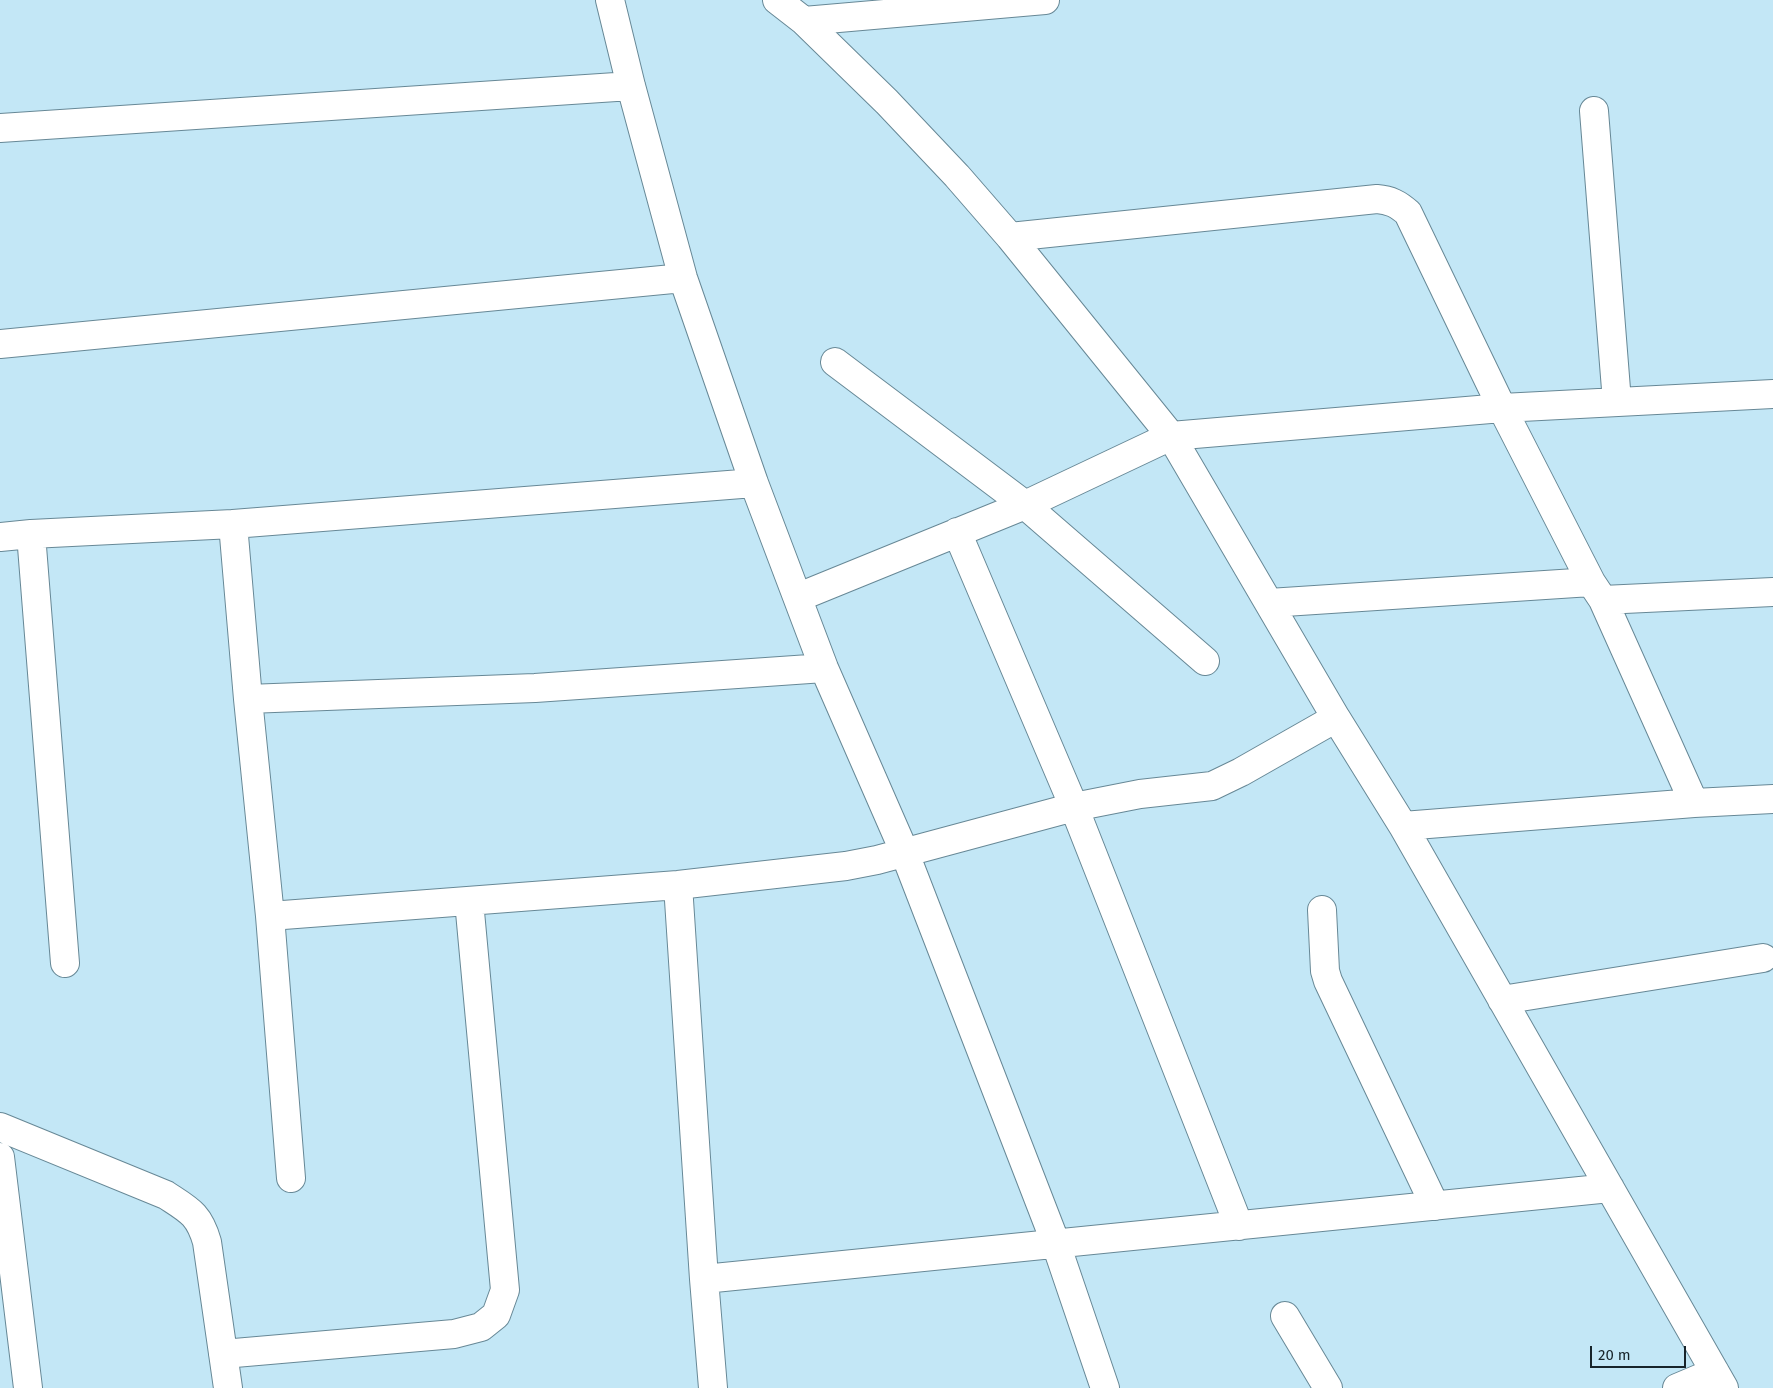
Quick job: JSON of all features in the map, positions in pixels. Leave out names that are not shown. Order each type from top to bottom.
[{"type":"street","points":[[610,0],[631,86],[684,278],[754,483],[799,597],[824,668],[904,851],[1056,1244],[1105,1388]]},
{"type":"street","points":[[777,0],[804,21],[887,102],[957,176],[1010,237],[1171,436],[1336,718],[1403,826],[1719,1380],[1677,1388]]},
{"type":"street","points":[[804,21],[1045,0]]},
{"type":"street","points":[[0,128],[631,86]]},
{"type":"street","points":[[1594,111],[1617,402]]},
{"type":"street","points":[[1010,237],[1377,199],[1389,200],[1408,213],[1502,408],[1597,591],[1694,802]]},
{"type":"street","points":[[0,344],[684,278]]},
{"type":"street","points":[[835,362],[1025,504],[1205,661]]},
{"type":"street","points":[[799,597],[1025,504],[1171,436],[1502,408],[1773,394]]},
{"type":"street","points":[[0,538],[30,534],[233,524],[754,483]]},
{"type":"street","points":[[233,524],[248,699],[270,916],[291,1178]]},
{"type":"street","points":[[957,532],[1074,807],[1239,1226]]},
{"type":"street","points":[[30,534],[65,963]]},
{"type":"street","points":[[1269,602],[1597,591],[1773,592]]},
{"type":"street","points":[[248,699],[535,688],[824,668]]},
{"type":"street","points":[[270,916],[678,885],[846,866],[877,860],[904,851],[1074,807],[1140,794],[1212,786],[1241,772],[1336,718]]},
{"type":"street","points":[[1403,826],[1694,802],[1773,799]]},
{"type":"street","points":[[678,885],[713,1388]]},
{"type":"street","points":[[223,1354],[454,1334],[481,1326],[496,1315],[505,1290],[469,901]]},
{"type":"street","points":[[1322,910],[1325,971],[1328,981],[1435,1206]]},
{"type":"street","points":[[1502,1000],[1763,958]]},
{"type":"street","points":[[0,1127],[166,1195],[190,1211],[202,1225],[207,1242],[228,1388]]},
{"type":"street","points":[[0,1157],[28,1388]]},
{"type":"street","points":[[704,1279],[1610,1188]]},
{"type":"street","points":[[1285,1316],[1328,1388]]}]
